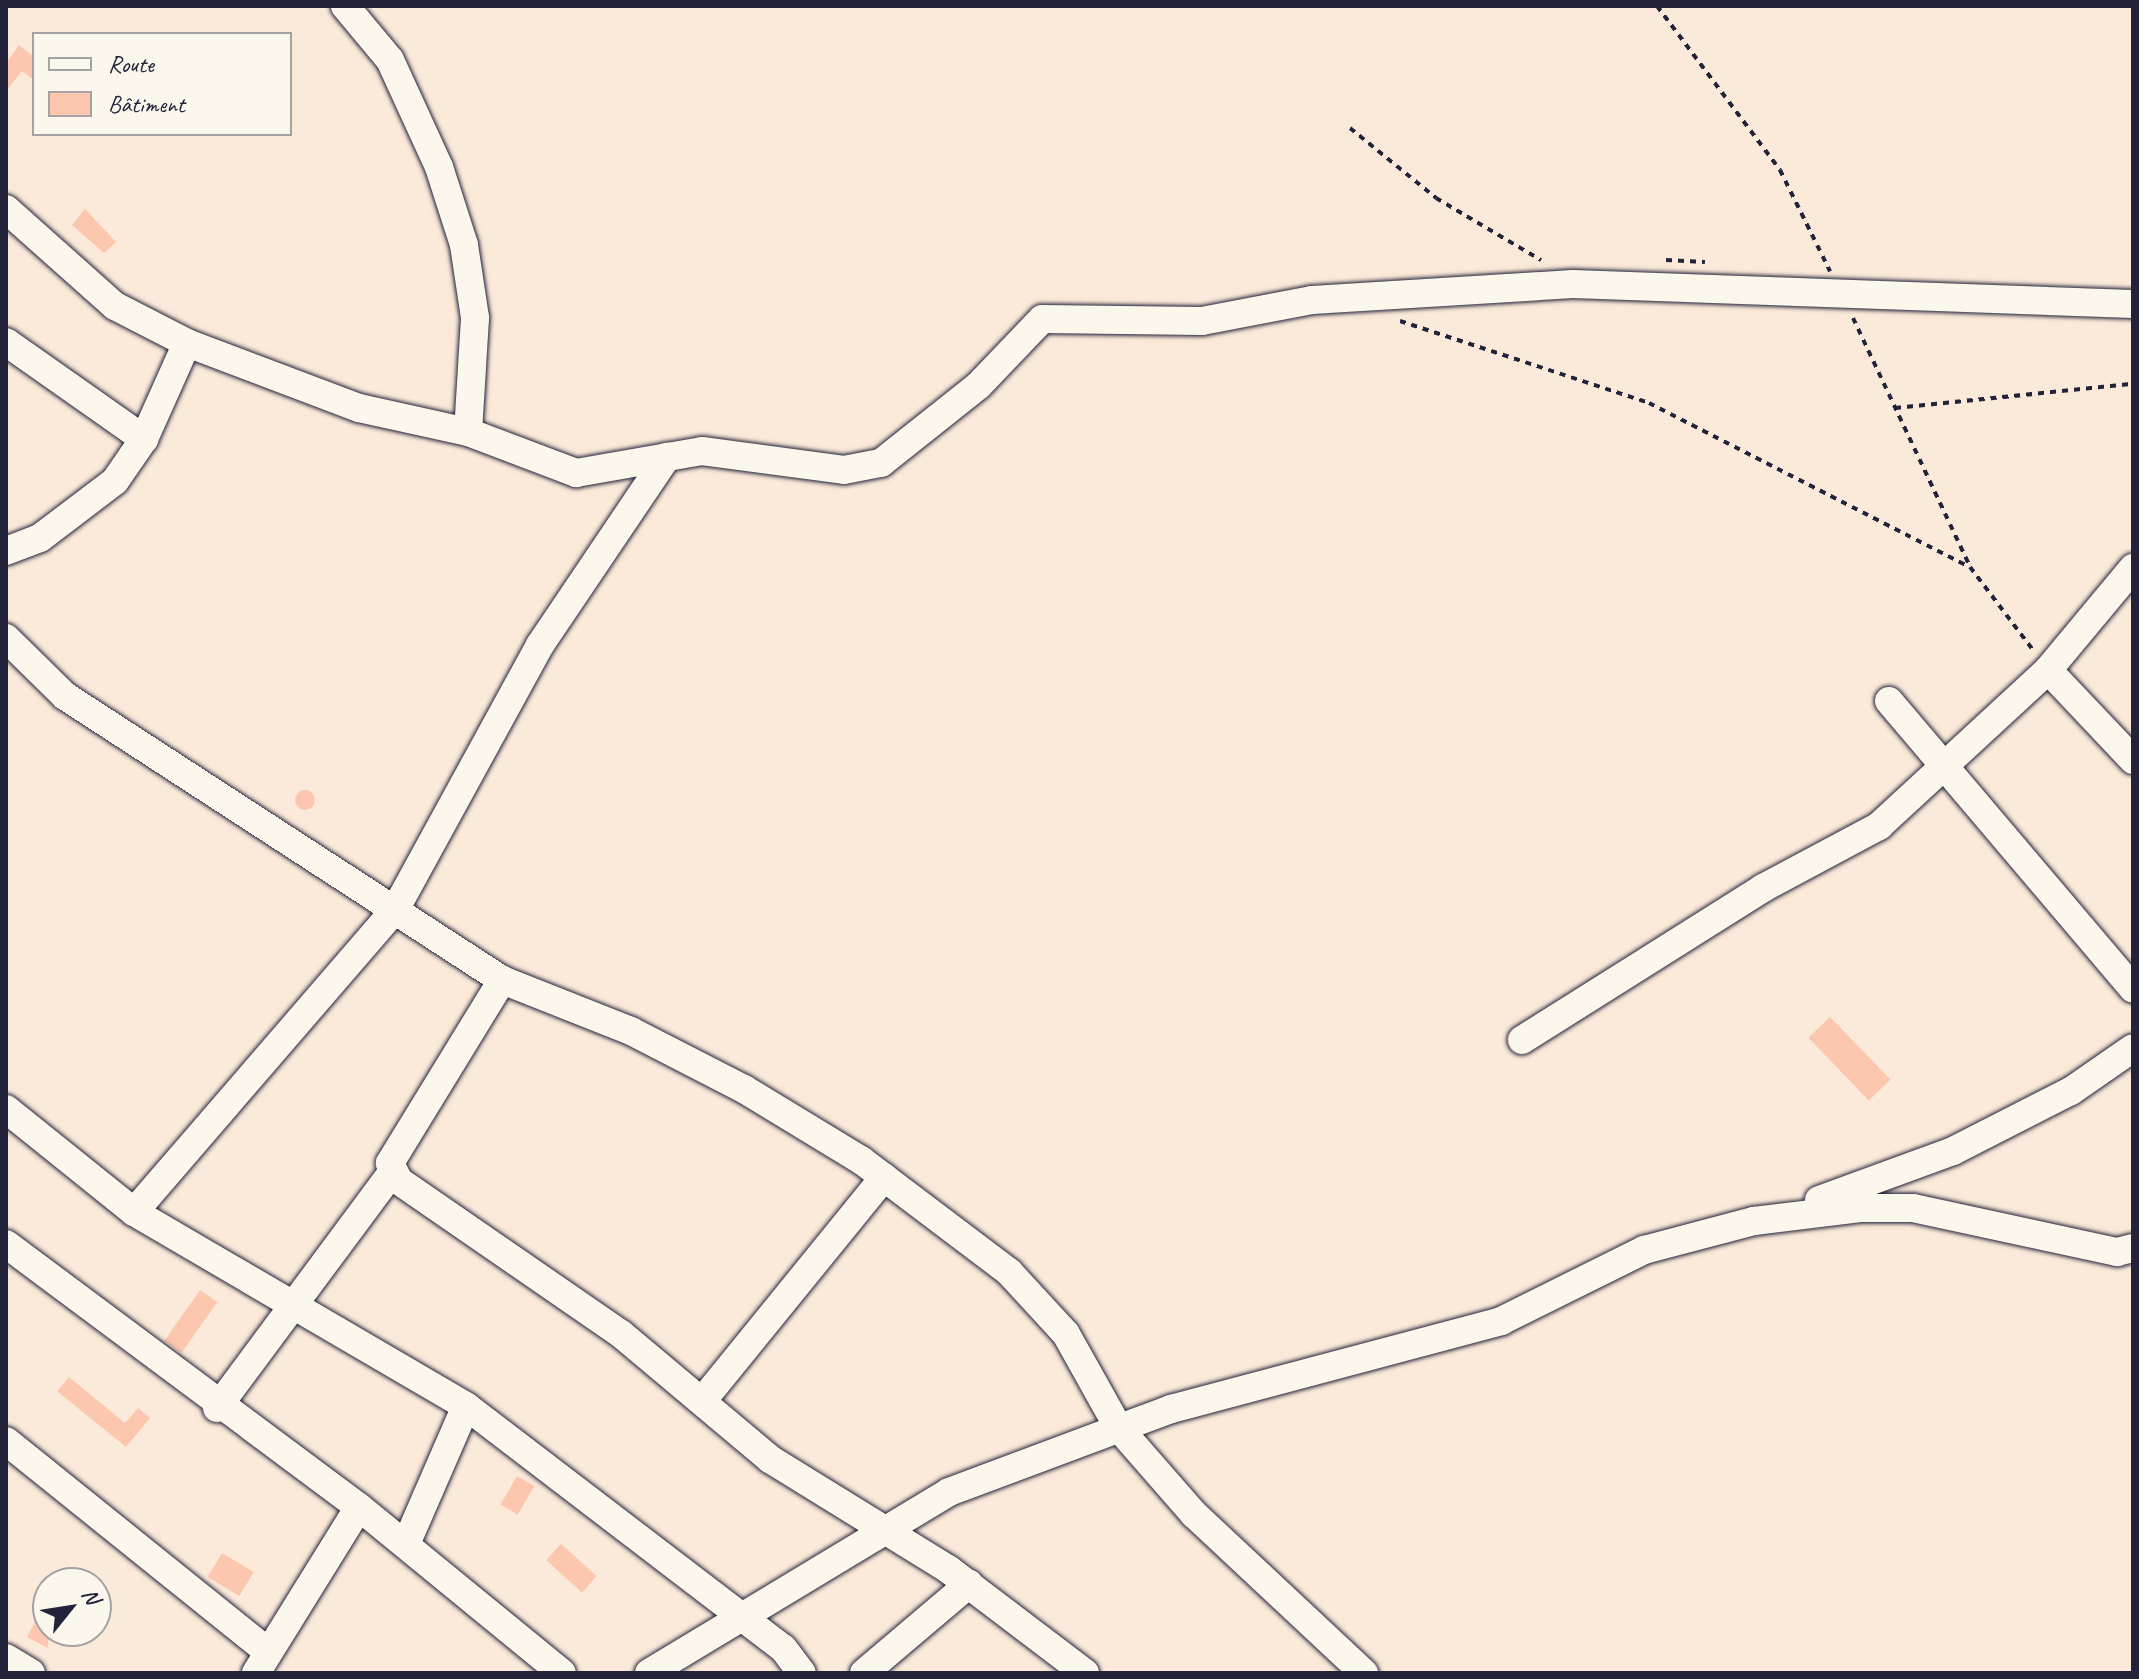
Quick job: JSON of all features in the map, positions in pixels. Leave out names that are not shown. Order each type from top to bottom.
[{"type":"street","points":[[345,6],[390,60],[439,167],[464,245],[475,318],[468,432]]},
{"type":"street","points":[[6,209],[115,306],[187,343],[359,408],[468,432],[576,473],[702,451],[844,470],[881,463],[979,385],[1042,319],[1202,321],[1312,300],[1573,284],[1835,282],[2133,304]]},
{"type":"street","points":[[6,342],[144,439]]},
{"type":"street","points":[[6,551],[40,538],[115,481],[144,439],[187,343]]},
{"type":"street","points":[[134,1212],[395,910],[540,645],[667,457]]},
{"type":"street","points":[[1522,1040],[1763,888],[1864,836],[1944,768],[2048,670],[2133,568]]},
{"type":"street","points":[[6,638],[65,696],[502,980],[631,1031],[744,1089],[884,1177],[1009,1272],[1066,1334],[1118,1427],[1194,1514],[1364,1673]]},
{"type":"street","points":[[2048,670],[2133,760]]},
{"type":"street","points":[[1889,701],[2133,989]]},
{"type":"street","points":[[502,980],[390,1163],[392,1172],[703,1400],[770,1459],[969,1584],[1085,1673]]},
{"type":"street","points":[[649,1673],[742,1618],[881,1527],[949,1492],[1118,1427],[1501,1321],[1644,1250],[1754,1221],[1953,1151],[2071,1091],[2133,1048]]},
{"type":"street","points":[[6,1109],[134,1212],[295,1310],[466,1406],[742,1618],[802,1673]]},
{"type":"street","points":[[217,1408],[295,1310],[392,1172]]},
{"type":"street","points":[[703,1400],[884,1177]]},
{"type":"street","points":[[1754,1221],[1913,1208],[2117,1252],[2133,1248]]},
{"type":"street","points":[[6,1244],[217,1408],[359,1507],[562,1673]]},
{"type":"street","points":[[406,1544],[466,1406]]},
{"type":"street","points":[[6,1441],[262,1662],[359,1507]]},
{"type":"street","points":[[864,1673],[969,1584]]},
{"type":"street","points":[[6,1658],[31,1673]]},
{"type":"path","points":[[1657,6],[1780,170],[1970,567],[2048,670]]},
{"type":"path","points":[[1350,128],[1436,198],[1545,262]]},
{"type":"path","points":[[1653,261],[1713,262]]},
{"type":"path","points":[[1815,270],[1835,282]]},
{"type":"path","points":[[1387,317],[1461,335],[1649,403],[1970,567]]},
{"type":"path","points":[[1895,408],[2133,384]]},
{"type":"building","points":[[19,45],[32,55],[32,78],[22,71],[6,91],[6,63]]},
{"type":"building","points":[[85,209],[116,242],[104,253],[72,225]]},
{"type":"building","points":[[305,790],[312,793],[315,800],[312,807],[305,810],[298,807],[295,800],[298,793]]},
{"type":"building","points":[[1830,1017],[1890,1080],[1869,1100],[1808,1038]]},
{"type":"building","points":[[200,1290],[217,1302],[182,1353],[164,1341]]},
{"type":"building","points":[[69,1377],[125,1423],[138,1408],[150,1418],[126,1447],[57,1391]]},
{"type":"building","points":[[517,1476],[534,1486],[518,1515],[501,1505]]},
{"type":"building","points":[[561,1544],[597,1576],[582,1592],[546,1560]]},
{"type":"building","points":[[222,1553],[254,1572],[239,1596],[208,1577]]}]
